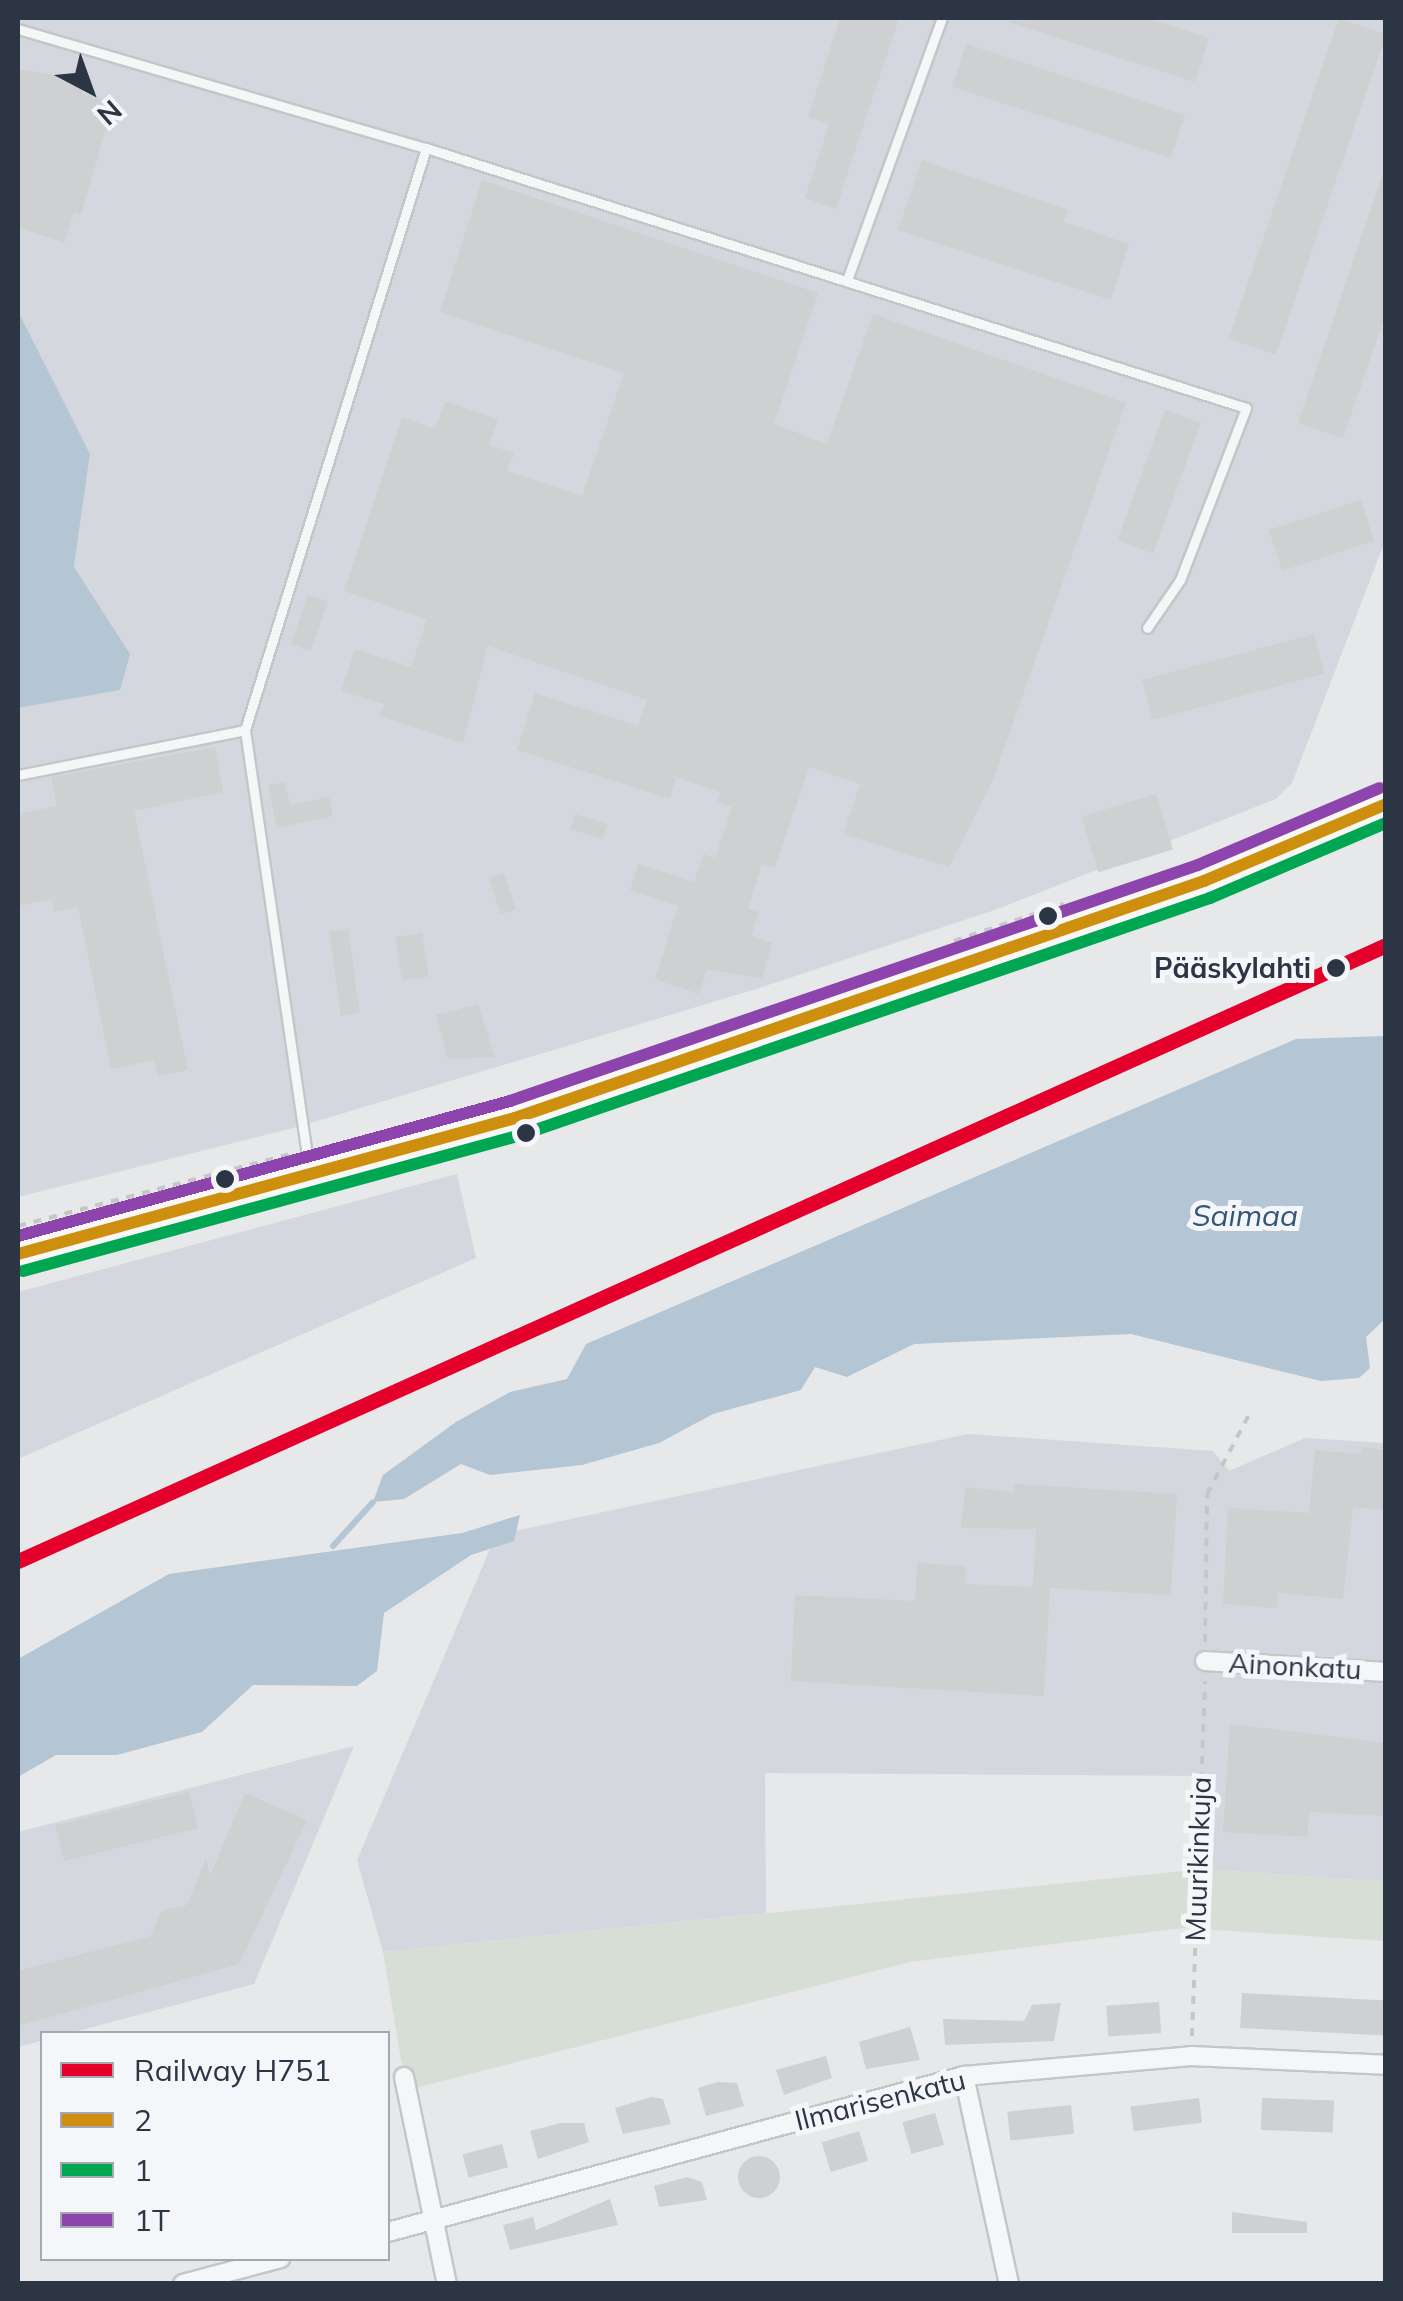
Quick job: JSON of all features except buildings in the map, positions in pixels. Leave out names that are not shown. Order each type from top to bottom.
[{"type":"street","points":[[18,1254],[308,1162],[514,1118],[1186,888],[1386,804]]},
{"type":"street","name":"Ainonkatu","points":[[1205,1661],[1386,1672]]},
{"type":"street","name":"Ilmarisenkatu","points":[[390,2231],[964,2076],[1192,2056],[1386,2065]]},
{"type":"street","points":[[964,2076],[1009,2284]]},
{"type":"street","points":[[404,2077],[431,2220],[448,2284]]},
{"type":"street","points":[[183,2284],[270,2261]]},
{"type":"lane","points":[[848,280],[942,18]]},
{"type":"lane","points":[[18,29],[426,148],[1246,408],[1180,580],[1147,628]]},
{"type":"lane","points":[[308,1162],[245,730],[426,148]]},
{"type":"lane","points":[[18,775],[245,730]]},
{"type":"path","points":[[938,947],[1082,898]]},
{"type":"path","points":[[18,1226],[308,1162]]},
{"type":"path","name":"Muurikinkuja","points":[[1192,2056],[1207,1494],[1252,1409]]},
{"type":"shaded area","points":[[18,18],[1385,18],[1385,541],[1292,783],[1276,799],[995,910],[756,989],[301,1126],[18,1197],[18,708],[119,690],[115,644],[74,567],[90,454],[18,311]]},
{"type":"shaded area","points":[[457,1174],[476,1258],[18,1459],[18,1292]]},
{"type":"shaded area","points":[[968,1434],[1213,1451],[1229,1471],[1305,1438],[1385,1443],[1385,1882],[1203,1869],[1207,1776],[765,1773],[766,1913],[383,1952],[357,1860],[496,1535]]},
{"type":"shaded area","points":[[354,1746],[254,1984],[78,2031],[40,2031],[40,2041],[18,2047],[18,1832]]},
{"type":"shaded area","points":[[1203,1869],[1385,1882],[1385,1941],[1183,1928],[910,1962],[415,2088],[404,2077],[383,1952]]},
{"type":"water","points":[[18,311],[90,454],[74,567],[130,654],[120,690],[18,708]]},
{"type":"water","name":"Saimaa","points":[[1385,1036],[1385,1319],[1366,1337],[1370,1368],[1359,1378],[1321,1381],[1131,1334],[914,1344],[847,1377],[815,1367],[801,1390],[713,1414],[659,1443],[582,1465],[490,1475],[461,1464],[404,1499],[373,1502],[383,1475],[456,1422],[510,1392],[567,1379],[586,1344],[1296,1039]]},
{"type":"water","points":[[520,1515],[514,1541],[471,1555],[384,1613],[377,1671],[357,1686],[253,1685],[202,1732],[117,1755],[56,1755],[18,1777],[18,1659],[169,1574],[462,1533]]},
{"type":"waterway","points":[[333,1546],[373,1502]]},
{"type":"rail line","name":"H751","points":[[18,1561],[1386,945]]},
{"type":"transit line","name":"1T","points":[[18,1236],[510,1101],[1198,865],[1379,788]]},
{"type":"transit line","name":"2","points":[[18,1254],[515,1118],[1204,881],[1386,804]]},
{"type":"transit line","name":"1","points":[[23,1271],[521,1135],[1210,898],[1386,823]]},
{"type":"place","name":"Pääskylahti","points":[[1336,968]]}]
